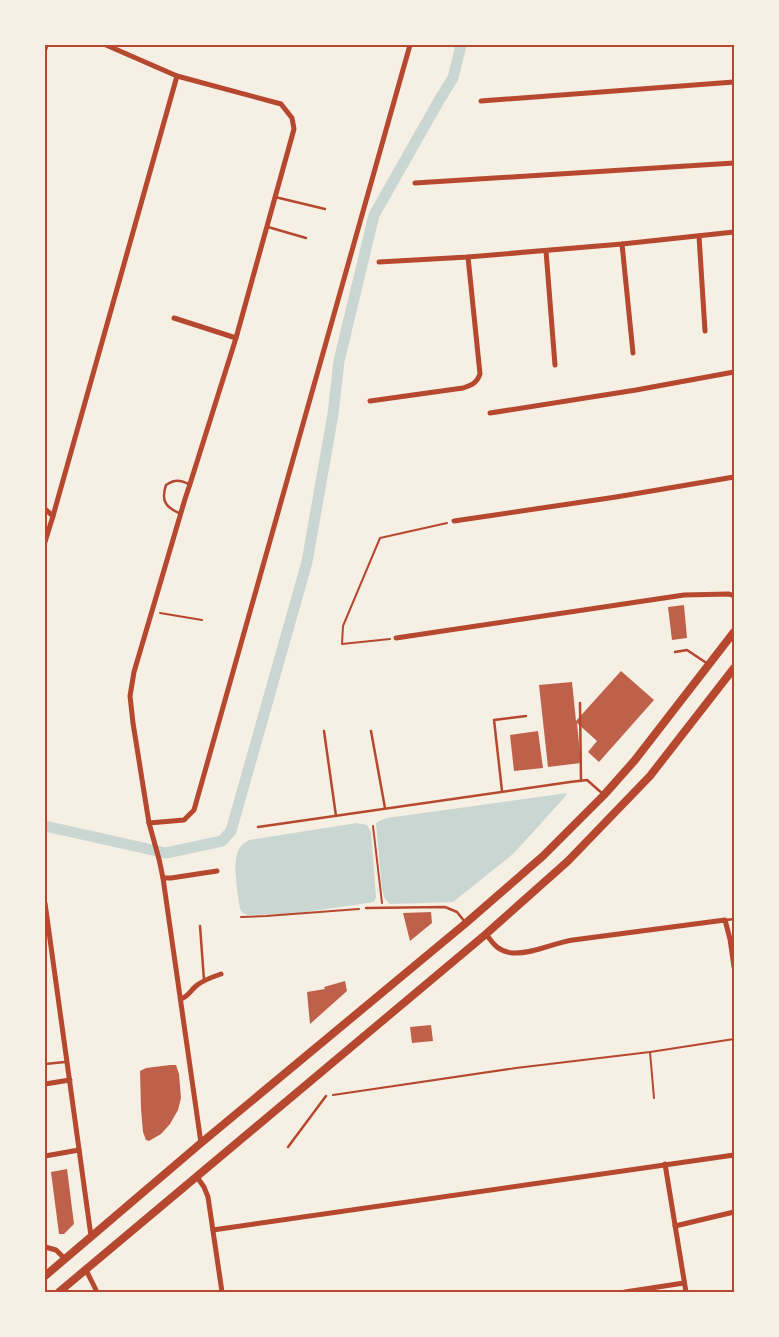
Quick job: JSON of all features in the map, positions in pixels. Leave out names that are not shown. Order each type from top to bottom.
[{"type":"main road","points":[[45,1276],[201,1143],[466,923],[543,856],[604,795],[635,760],[734,632]]},
{"type":"main road","points":[[59,1292],[486,934],[568,861],[650,776],[734,668]]},
{"type":"street","points":[[45,49],[46,45]]},
{"type":"street","points":[[106,45],[177,76],[281,104],[292,118],[294,129],[236,338],[134,672],[130,696],[149,823],[163,878],[201,1143]]},
{"type":"street","points":[[149,823],[184,820],[194,810],[410,45]]},
{"type":"street","points":[[45,542],[54,516],[177,76]]},
{"type":"street","points":[[481,101],[734,82]]},
{"type":"street","points":[[415,182],[734,164]]},
{"type":"street","points":[[379,262],[546,251],[734,232]]},
{"type":"street","points":[[699,236],[705,330]]},
{"type":"street","points":[[622,244],[633,353]]},
{"type":"street","points":[[546,251],[555,364]]},
{"type":"street","points":[[370,401],[463,388],[478,380],[480,374],[468,257]]},
{"type":"street","points":[[174,318],[236,338]]},
{"type":"street","points":[[490,413],[636,390],[734,372]]},
{"type":"street","points":[[454,521],[734,477]]},
{"type":"street","points":[[45,509],[54,516]]},
{"type":"street","points":[[396,638],[684,595],[729,594],[734,596]]},
{"type":"street","points":[[163,878],[217,871]]},
{"type":"street","points":[[45,903],[91,1236]]},
{"type":"street","points":[[486,934],[494,946],[501,951],[513,953],[570,941],[725,920],[734,967]]},
{"type":"street","points":[[180,999],[187,996],[194,987],[204,980],[221,974]]},
{"type":"street","points":[[45,1084],[70,1080]]},
{"type":"street","points":[[45,1156],[79,1150]]},
{"type":"street","points":[[213,1230],[734,1155]]},
{"type":"street","points":[[665,1164],[686,1292]]},
{"type":"street","points":[[196,1177],[204,1187],[208,1197],[222,1292]]},
{"type":"street","points":[[675,1226],[734,1212]]},
{"type":"street","points":[[45,1247],[56,1250],[65,1259]]},
{"type":"street","points":[[86,1270],[97,1292]]},
{"type":"street","points":[[624,1292],[684,1283]]},
{"type":"lane","points":[[275,196],[325,209]]},
{"type":"lane","points":[[266,227],[306,238]]},
{"type":"lane","points":[[181,513],[170,508],[165,501],[163,492],[166,484],[172,481],[180,480],[190,484]]},
{"type":"lane","points":[[675,652],[687,650],[709,665]]},
{"type":"lane","points":[[580,703],[581,781]]},
{"type":"lane","points":[[502,791],[494,720],[526,716]]},
{"type":"lane","points":[[324,731],[336,816]]},
{"type":"lane","points":[[371,731],[385,808]]},
{"type":"lane","points":[[258,827],[587,780],[604,795]]},
{"type":"lane","points":[[366,908],[446,907],[457,912],[466,923]]},
{"type":"lane","points":[[725,920],[734,919]]},
{"type":"lane","points":[[200,926],[204,980]]},
{"type":"lane","points":[[45,1064],[67,1062]]},
{"type":"lane","points":[[288,1147],[326,1096]]},
{"type":"path","points":[[396,638],[342,644],[343,626],[380,538],[454,521]]},
{"type":"path","points":[[153,611],[202,620]]},
{"type":"path","points":[[373,826],[382,907]]},
{"type":"path","points":[[241,917],[366,908]]},
{"type":"path","points":[[326,1096],[734,1039]]},
{"type":"path","points":[[650,1052],[654,1098]]},
{"type":"shaded area","points":[[567,793],[513,854],[453,902],[390,904],[385,899],[382,890],[376,823],[379,821],[387,818]]},
{"type":"shaded area","points":[[357,823],[367,825],[371,832],[376,897],[374,902],[292,914],[248,915],[243,913],[240,909],[236,880],[236,857],[244,843],[249,840]]},
{"type":"building","points":[[684,605],[687,638],[672,640],[668,607]]},
{"type":"building","points":[[621,671],[654,700],[599,762],[588,752],[597,741],[577,723],[581,763],[548,767],[539,685],[572,682],[576,721]]},
{"type":"building","points":[[538,731],[543,768],[514,771],[510,735]]},
{"type":"building","points":[[431,912],[432,923],[410,941],[403,913]]},
{"type":"building","points":[[345,981],[347,991],[310,1024],[307,992],[325,989],[324,987]]},
{"type":"building","points":[[431,1025],[433,1041],[412,1043],[410,1027]]},
{"type":"building","points":[[176,1065],[179,1074],[181,1098],[178,1110],[170,1124],[161,1134],[149,1141],[146,1140],[143,1132],[140,1071],[146,1068]]},
{"type":"building","points":[[67,1169],[74,1224],[64,1234],[59,1234],[51,1172]]},
{"type":"waterway","points":[[45,826],[166,853],[222,841],[231,831],[307,562],[333,414],[339,361],[374,215],[453,78],[461,45]]}]
